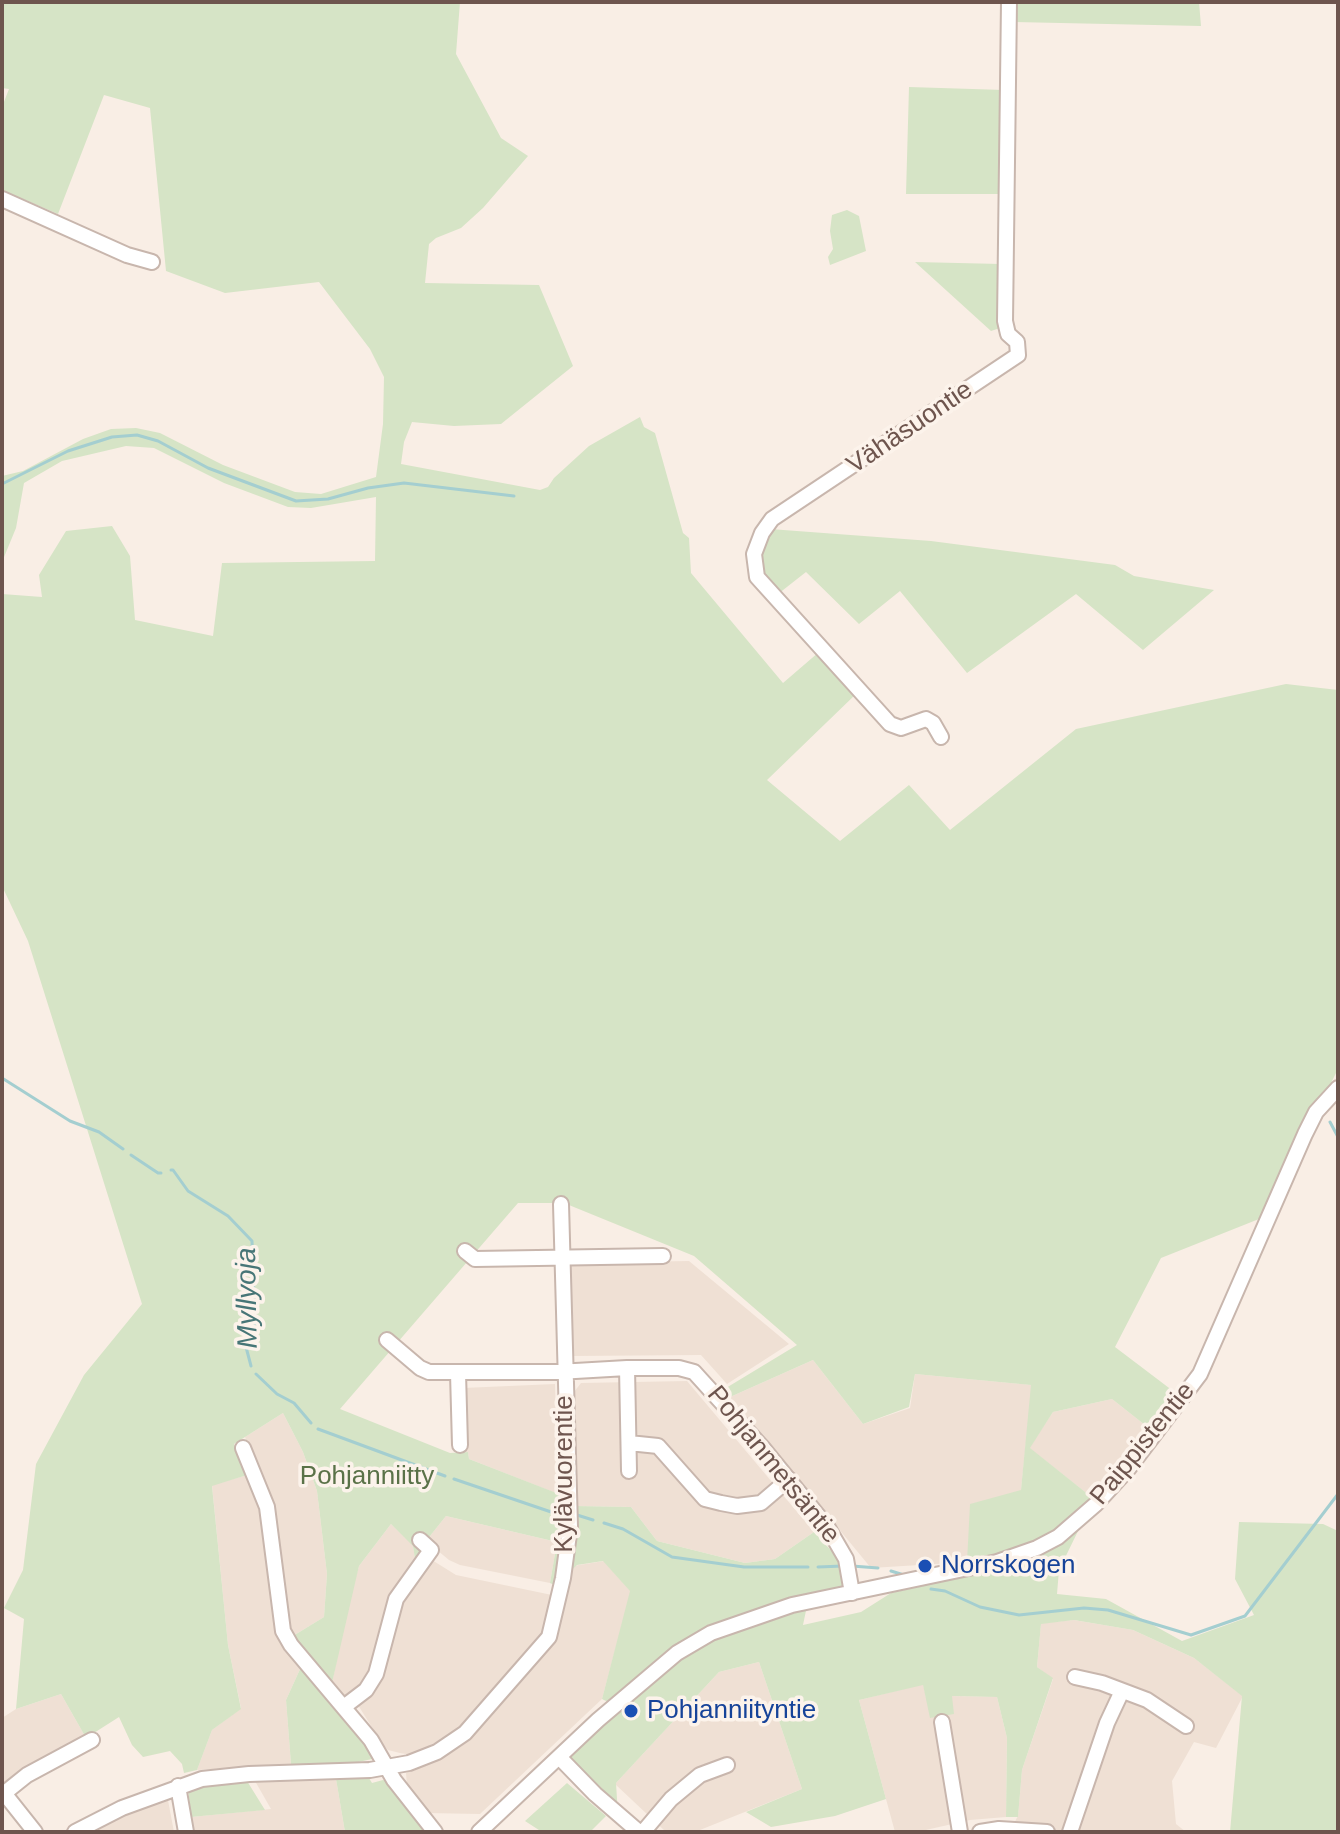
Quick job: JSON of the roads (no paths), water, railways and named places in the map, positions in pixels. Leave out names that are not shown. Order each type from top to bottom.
[{"type":"street","name":"Vähäsuontie","points":[[941,737],[933,723],[926,719],[901,728],[890,724],[757,577],[754,554],[762,533],[772,519],[1018,355],[1017,342],[1008,334],[1005,321],[1009,2]]},
{"type":"street","points":[[2,199],[127,255],[152,262]]},
{"type":"street","name":"Paippistentie","points":[[479,1832],[615,1706],[677,1653],[695,1642],[757,1615],[997,1562],[1058,1537],[1096,1504],[1128,1469],[1200,1374],[1305,1134],[1316,1112],[1338,1088]]},
{"type":"street","name":"Kylävuorentie","points":[[75,1832],[122,1808],[202,1779],[249,1774],[370,1770],[409,1763],[437,1752],[465,1733],[551,1632],[570,1527],[561,1204]]},
{"type":"street","points":[[465,1251],[475,1259],[663,1256]]},
{"type":"street","name":"Pohjanmetsäntie","points":[[387,1340],[429,1372],[679,1368],[700,1376],[836,1539],[846,1559],[852,1593]]},
{"type":"street","points":[[627,1368],[629,1471]]},
{"type":"street","points":[[458,1373],[460,1445]]},
{"type":"street","points":[[629,1443],[658,1446],[705,1499],[721,1503],[737,1506],[761,1503],[789,1479]]},
{"type":"street","points":[[243,1448],[267,1507],[283,1631],[291,1645],[378,1749],[394,1780],[435,1832]]},
{"type":"street","points":[[345,1706],[366,1690],[376,1674],[396,1599],[431,1550],[420,1540]]},
{"type":"street","points":[[1075,1677],[1102,1683],[1147,1700],[1186,1726]]},
{"type":"street","points":[[1070,1832],[1107,1723],[1122,1691]]},
{"type":"street","points":[[942,1722],[960,1832]]},
{"type":"street","points":[[35,1832],[3,1794],[27,1775],[92,1740]]},
{"type":"street","points":[[560,1758],[595,1794],[641,1832],[671,1799],[700,1775],[727,1765]]},
{"type":"street","points":[[178,1786],[186,1832]]},
{"type":"street","points":[[980,1832],[999,1829],[1047,1832]]},
{"type":"waterway","points":[[2,484],[68,451],[112,437],[137,435],[158,441],[208,468],[296,501],[328,499],[368,488],[404,483],[514,496]]},
{"type":"waterway","name":"Myllyoja","points":[[2,1078],[70,1121],[99,1132],[123,1149]]},
{"type":"waterway","name":"Myllyoja","points":[[1330,1122],[1338,1137]]},
{"type":"waterway","name":"Myllyoja","points":[[131,1155],[161,1173]]},
{"type":"waterway","name":"Myllyoja","points":[[171,1170],[188,1191],[228,1216],[252,1241],[255,1327],[246,1337],[251,1366]]},
{"type":"waterway","name":"Myllyoja","points":[[256,1374],[277,1394],[294,1403],[311,1423]]},
{"type":"waterway","name":"Myllyoja","points":[[318,1429],[445,1476]]},
{"type":"waterway","name":"Myllyoja","points":[[454,1479],[560,1515]]},
{"type":"waterway","name":"Myllyoja","points":[[931,1589],[945,1591],[980,1607],[1019,1615],[1084,1608],[1108,1610],[1191,1635],[1245,1616],[1338,1494]]},
{"type":"waterway","name":"Myllyoja","points":[[577,1515],[593,1520]]},
{"type":"waterway","name":"Myllyoja","points":[[604,1523],[623,1529],[672,1557],[744,1567],[808,1567]]},
{"type":"waterway","name":"Myllyoja","points":[[818,1567],[843,1566]]},
{"type":"waterway","name":"Myllyoja","points":[[852,1566],[878,1568]]},
{"type":"waterway","name":"Myllyoja","points":[[891,1571],[904,1575]]},
{"type":"place","name":"Norrskogen","points":[[925,1566]]},
{"type":"place","name":"Pohjanniityntie","points":[[631,1711]]},
{"type":"park label","name":"Pohjanniitty","points":[[367,1477]]}]
